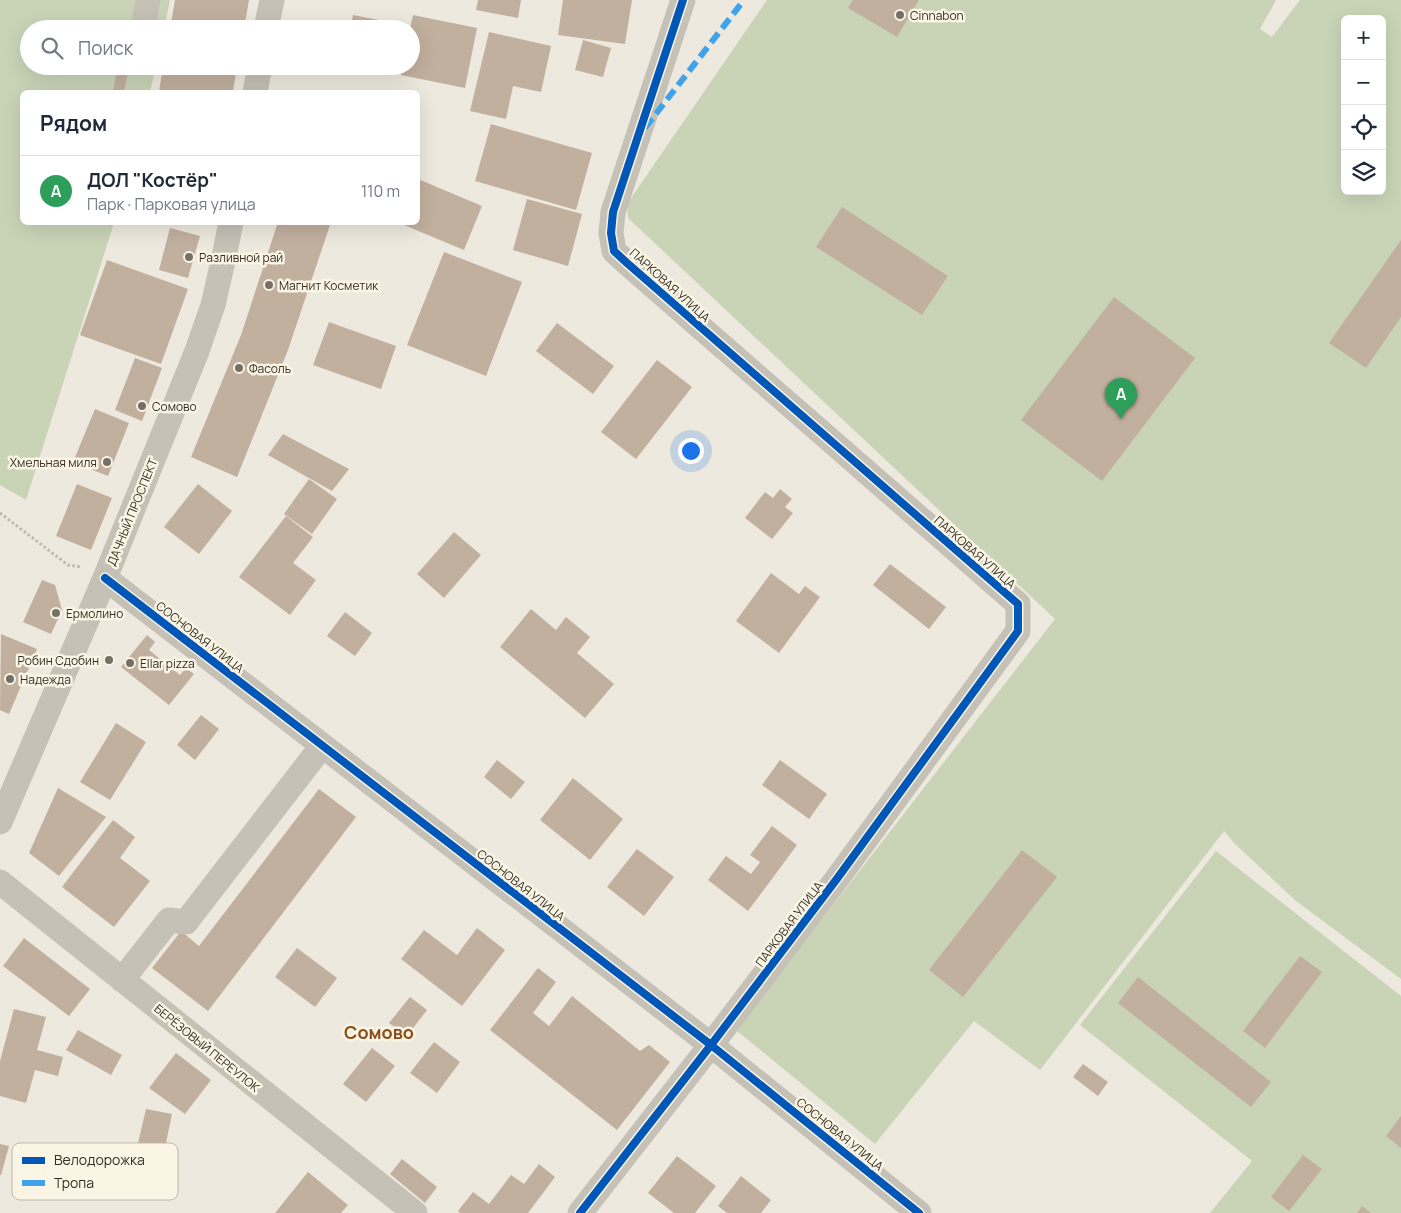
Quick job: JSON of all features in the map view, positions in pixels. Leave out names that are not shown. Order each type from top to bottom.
[{"type":"street","points":[[145,20],[148,0]]},
{"type":"street","points":[[268,20],[272,0]]},
{"type":"street","name":"ПАРКОВАЯ УЛИЦА","points":[[580,1213],[836,880],[1018,631],[1018,604],[634,270],[614,250],[611,234],[613,212],[683,0]]},
{"type":"street","points":[[255,90],[258,75]]},
{"type":"street","name":"ДАЧНЫЙ ПРОСПЕКТ","points":[[0,822],[105,578],[197,351],[213,305],[230,225]]},
{"type":"street","name":"СОСНОВАЯ УЛИЦА","points":[[105,578],[711,1045],[919,1213]]},
{"type":"street","points":[[122,980],[169,920],[186,922],[322,746]]},
{"type":"street","name":"БЕРЁЗОВЫЙ ПЕРЕУЛОК","points":[[0,882],[415,1213]]},
{"type":"street","points":[[380,1213],[382,1188]]},
{"type":"path","points":[[0,513],[68,564]]},
{"type":"green space","points":[[0,0],[170,0],[166,20],[20,20],[20,75],[154,75],[150,90],[20,90],[20,225],[113,225],[26,500],[0,485]]},
{"type":"green space","points":[[767,0],[1276,0],[1260,29],[1272,37],[1300,0],[1401,0],[1401,979],[1296,901],[1235,844],[1224,831],[1040,1070],[974,1021],[875,1144],[736,1030],[1055,619],[628,218],[627,204]]},
{"type":"green space","points":[[1216,851],[1401,996],[1401,1213],[1210,1213],[1252,1161],[1080,1025]]},
{"type":"building","points":[[175,0],[249,0],[246,20],[172,20]]},
{"type":"building","points":[[478,0],[521,0],[518,18],[476,10]]},
{"type":"building","points":[[563,0],[632,0],[625,44],[558,35]]},
{"type":"building","points":[[853,0],[919,0],[897,37],[848,8]]},
{"type":"building","points":[[353,15],[379,20],[352,20]]},
{"type":"building","points":[[413,15],[477,28],[465,88],[401,75],[420,75],[420,20],[412,20]]},
{"type":"building","points":[[489,32],[551,46],[541,92],[513,86],[506,119],[470,111]]},
{"type":"building","points":[[583,40],[611,48],[603,77],[575,70]]},
{"type":"building","points":[[116,75],[127,75],[124,90],[113,90]]},
{"type":"building","points":[[162,75],[236,75],[233,90],[159,90]]},
{"type":"building","points":[[491,124],[592,153],[576,210],[475,181]]},
{"type":"building","points":[[420,180],[482,206],[464,250],[404,225],[420,225]]},
{"type":"building","points":[[527,199],[582,214],[568,266],[513,250]]},
{"type":"building","points":[[842,207],[948,276],[922,315],[816,247]]},
{"type":"building","points":[[277,225],[330,225],[288,350],[237,477],[191,457],[241,335]]},
{"type":"building","points":[[170,228],[200,236],[188,278],[159,270]]},
{"type":"building","points":[[1401,240],[1401,317],[1366,368],[1329,343]]},
{"type":"building","points":[[444,252],[522,282],[486,376],[407,345]]},
{"type":"building","points":[[107,260],[188,289],[161,364],[80,335]]},
{"type":"building","points":[[1114,297],[1195,358],[1102,481],[1021,420]]},
{"type":"building","points":[[329,322],[396,346],[381,389],[313,365]]},
{"type":"building","points":[[557,323],[614,366],[593,394],[536,351]]},
{"type":"building","points":[[135,358],[162,368],[142,421],[115,410]]},
{"type":"building","points":[[657,360],[692,387],[636,459],[601,432]]},
{"type":"building","points":[[95,409],[129,423],[108,476],[73,462]]},
{"type":"building","points":[[283,434],[349,469],[332,491],[268,455]]},
{"type":"building","points":[[309,479],[337,499],[312,534],[284,514]]},
{"type":"building","points":[[77,484],[112,498],[91,550],[56,536]]},
{"type":"building","points":[[198,484],[232,511],[199,554],[164,527]]},
{"type":"building","points":[[780,489],[792,499],[785,507],[793,513],[772,539],[745,518],[765,492],[773,498]]},
{"type":"building","points":[[286,516],[313,537],[293,563],[316,580],[290,615],[239,577]]},
{"type":"building","points":[[454,532],[481,555],[444,598],[417,574]]},
{"type":"building","points":[[890,564],[946,607],[929,629],[873,585]]},
{"type":"building","points":[[771,573],[799,594],[805,586],[820,597],[779,653],[736,621]]},
{"type":"building","points":[[42,580],[55,585],[62,610],[51,634],[23,622]]},
{"type":"building","points":[[531,609],[556,630],[566,617],[590,637],[577,653],[614,684],[585,718],[500,647]]},
{"type":"building","points":[[345,612],[372,633],[355,656],[327,636]]},
{"type":"building","points":[[1,634],[37,649],[9,714],[0,710]]},
{"type":"building","points":[[147,635],[155,642],[149,650],[180,675],[186,668],[194,674],[169,705],[121,667]]},
{"type":"building","points":[[201,715],[219,729],[195,760],[177,745]]},
{"type":"building","points":[[116,723],[146,742],[110,800],[80,782]]},
{"type":"building","points":[[497,760],[525,782],[511,799],[484,777]]},
{"type":"building","points":[[780,760],[827,794],[809,819],[762,785]]},
{"type":"building","points":[[573,778],[623,819],[590,860],[540,820]]},
{"type":"building","points":[[58,788],[106,817],[59,876],[29,853]]},
{"type":"building","points":[[319,789],[356,817],[208,1011],[152,968],[181,931],[199,946]]},
{"type":"building","points":[[113,820],[135,837],[120,858],[150,881],[114,927],[62,887]]},
{"type":"building","points":[[772,826],[797,845],[748,911],[708,880],[726,856],[751,874],[760,862],[750,855]]},
{"type":"building","points":[[637,849],[674,877],[644,916],[607,887]]},
{"type":"building","points":[[1022,850],[1057,877],[963,997],[929,970]]},
{"type":"building","points":[[477,928],[505,950],[462,1006],[401,959],[424,930],[457,955]]},
{"type":"building","points":[[24,938],[90,989],[69,1016],[3,966]]},
{"type":"building","points":[[297,948],[337,978],[315,1007],[275,977]]},
{"type":"building","points":[[1300,956],[1322,972],[1265,1048],[1243,1031]]},
{"type":"building","points":[[538,968],[556,982],[533,1013],[549,1026],[572,996],[640,1051],[649,1045],[670,1062],[617,1130],[490,1030]]},
{"type":"building","points":[[1138,977],[1271,1082],[1251,1107],[1118,1003]]},
{"type":"building","points":[[410,997],[427,1010],[407,1036],[389,1023]]},
{"type":"building","points":[[14,1009],[46,1017],[37,1050],[63,1057],[58,1076],[35,1070],[26,1103],[0,1096],[0,1061]]},
{"type":"building","points":[[78,1030],[122,1055],[111,1075],[66,1050]]},
{"type":"building","points":[[434,1042],[460,1062],[437,1093],[410,1073]]},
{"type":"building","points":[[372,1048],[395,1066],[366,1102],[343,1084]]},
{"type":"building","points":[[176,1053],[211,1080],[185,1114],[149,1088]]},
{"type":"building","points":[[1083,1064],[1108,1082],[1098,1096],[1073,1077]]},
{"type":"building","points":[[146,1109],[172,1114],[166,1143],[138,1143]]},
{"type":"building","points":[[1401,1116],[1401,1148],[1386,1136]]},
{"type":"building","points":[[0,1144],[9,1146],[1,1175],[0,1175]]},
{"type":"building","points":[[1303,1155],[1322,1169],[1289,1211],[1271,1197]]},
{"type":"building","points":[[677,1156],[716,1186],[695,1213],[674,1213],[648,1193]]},
{"type":"building","points":[[402,1159],[437,1187],[425,1203],[390,1174]]},
{"type":"building","points":[[539,1164],[555,1177],[528,1213],[460,1213],[458,1211],[473,1192],[489,1204],[511,1175],[524,1184]]},
{"type":"building","points":[[308,1172],[348,1205],[341,1213],[275,1213]]},
{"type":"building","points":[[741,1176],[771,1200],[761,1213],[727,1213],[718,1206]]},
{"type":"building","points":[[1362,1206],[1371,1213],[1357,1213]]},
{"type":"marked path","points":[[645,128],[744,0]]},
{"type":"cycle path","points":[[580,1213],[836,880],[1018,631],[1018,604],[614,251],[611,233],[613,212],[683,0]]},
{"type":"cycle path","points":[[105,578],[711,1045],[919,1213]]},
{"type":"place","name":"Cinnabon","points":[[900,15]]},
{"type":"place","name":"Разливной рай","points":[[189,257]]},
{"type":"place","name":"Магнит Косметик","points":[[269,285]]},
{"type":"place","name":"Фасоль","points":[[239,368]]},
{"type":"place","name":"Сомово","points":[[142,406]]},
{"type":"place","name":"ДОЛ \"Костёр\"","points":[[1121,419]]},
{"type":"place","name":"Хмельная миля","points":[[107,462]]},
{"type":"place","name":"Ермолино","points":[[56,613]]},
{"type":"place","name":"Робин Сдобин","points":[[109,660]]},
{"type":"place","name":"Ellar pizza","points":[[130,663]]},
{"type":"place","name":"Надежда","points":[[10,679]]},
{"type":"district","name":"Сомово","points":[[379,1032]]}]
